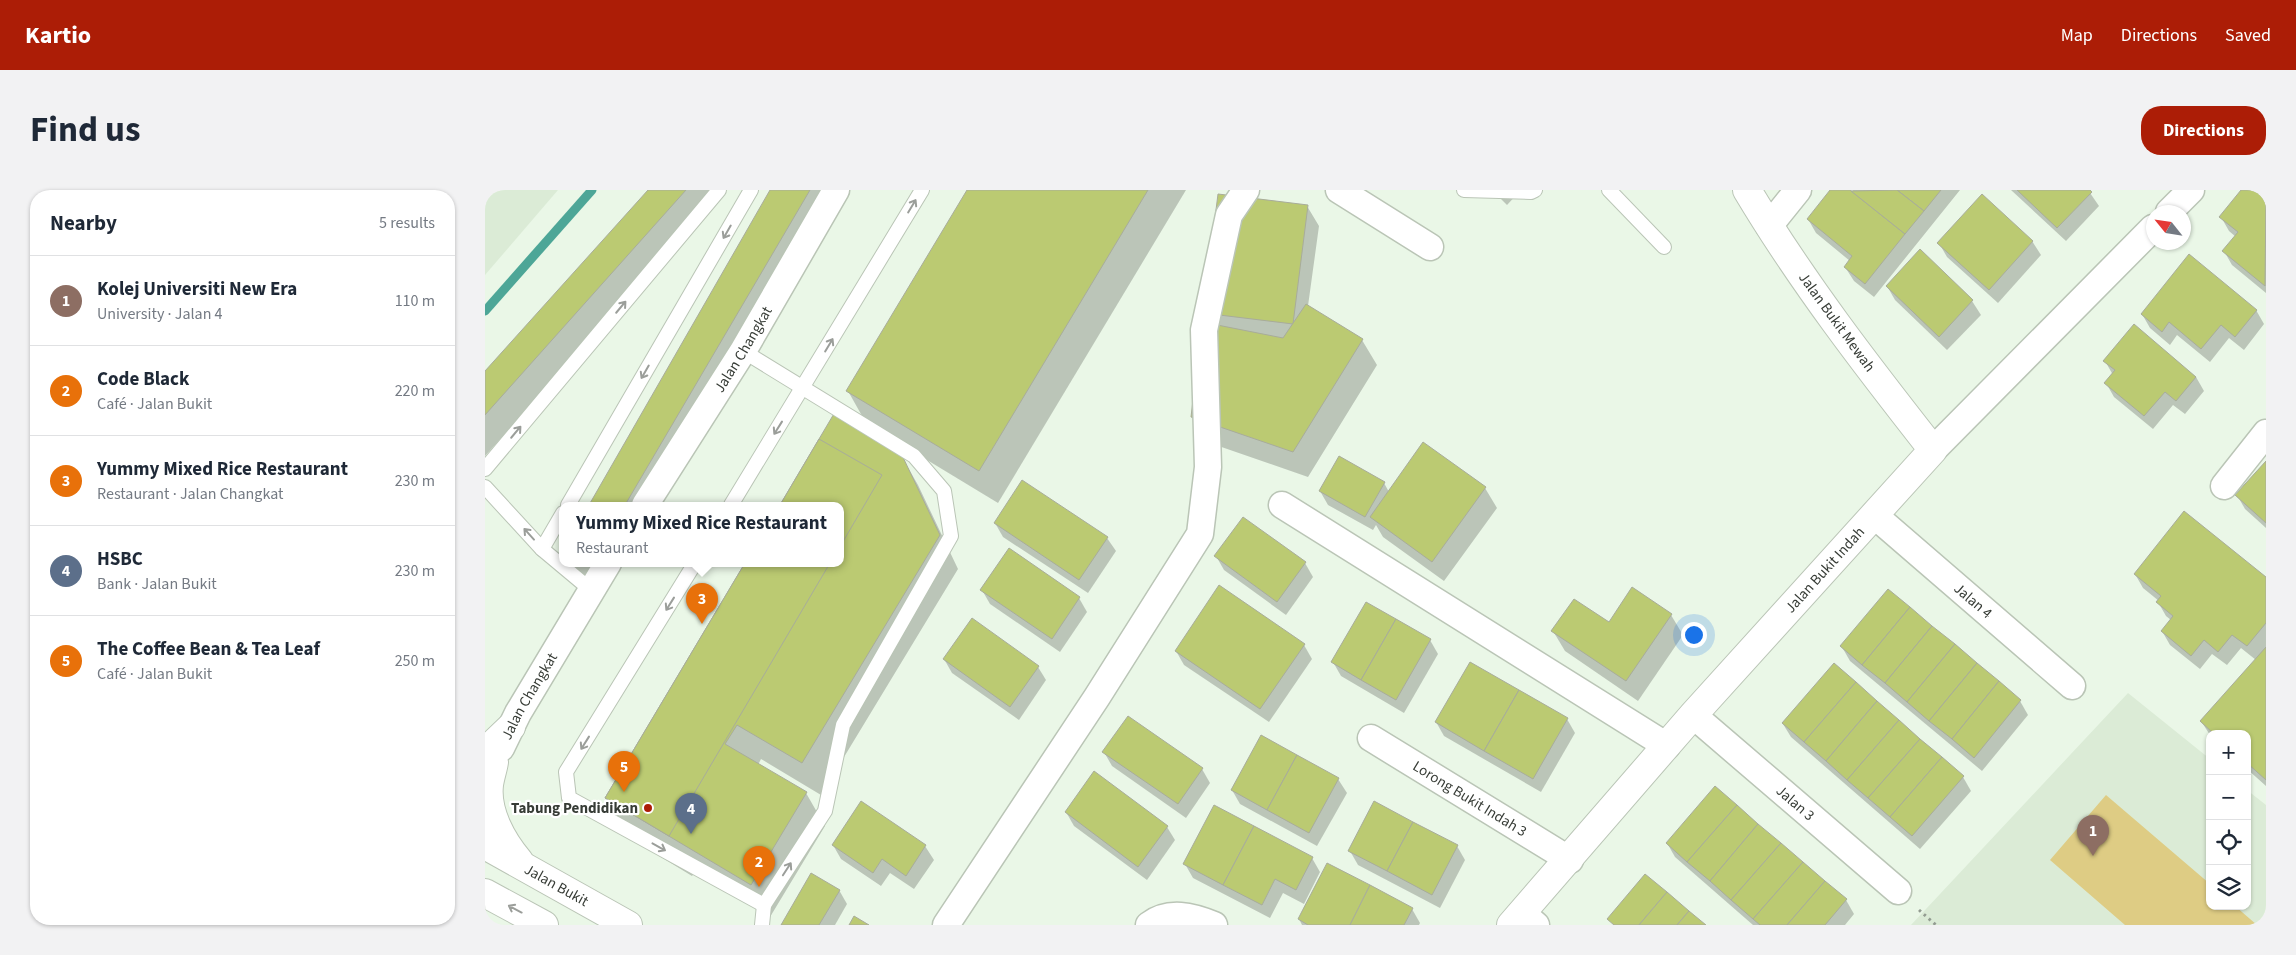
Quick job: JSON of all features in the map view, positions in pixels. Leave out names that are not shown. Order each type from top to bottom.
[{"type":"street","name":"Jalan Changkat","points":[[647,502],[743,351],[836,190]]},
{"type":"street","points":[[946,925],[1097,696],[1200,534],[1208,467],[1204,330],[1229,215],[1246,190]]},
{"type":"street","points":[[1339,190],[1430,247]]},
{"type":"street","name":"Jalan Bukit Mewah","points":[[1747,190],[1769,226],[1844,336],[1933,450]]},
{"type":"street","points":[[1769,226],[1798,190]]},
{"type":"street","points":[[2176,205],[2191,190]]},
{"type":"street","name":"Jalan Bukit Indah","points":[[1523,921],[1570,860],[1693,715],[1933,450],[2146,235]]},
{"type":"street","points":[[2224,486],[2266,433]]},
{"type":"street","points":[[1282,505],[1667,746]]},
{"type":"street","name":"Jalan 4","points":[[1874,515],[2073,686]]},
{"type":"street","name":"Jalan Changkat","points":[[511,727],[605,567]]},
{"type":"street","name":"Jalan 3","points":[[1693,715],[1898,891]]},
{"type":"street","points":[[511,727],[488,764],[489,786],[491,806],[500,835],[523,866]]},
{"type":"street","name":"Lorong Bukit Indah 3","points":[[1371,738],[1570,860]]},
{"type":"street","name":"Jalan Bukit","points":[[485,845],[628,925]]},
{"type":"street","points":[[485,893],[544,925]]},
{"type":"street","points":[[1149,925],[1160,917],[1178,915],[1198,918],[1214,925]]},
{"type":"lane","points":[[485,469],[719,190]]},
{"type":"lane","points":[[570,502],[751,190]]},
{"type":"lane","points":[[733,502],[922,190]]},
{"type":"lane","points":[[1464,190],[1522,192],[1535,190]]},
{"type":"lane","points":[[1609,190],[1664,247]]},
{"type":"lane","points":[[743,351],[913,456],[944,491],[951,536],[843,725],[825,810],[764,905],[762,925]]},
{"type":"lane","points":[[485,487],[542,549],[559,563]]},
{"type":"lane","points":[[542,549],[559,520]]},
{"type":"lane","points":[[564,567],[591,590]]},
{"type":"lane","points":[[693,567],[566,772],[569,798],[764,905]]},
{"type":"shaded area","points":[[485,190],[558,190],[485,275]]},
{"type":"shaded area","points":[[2128,693],[2206,756],[2206,910],[2251,910],[2251,793],[2266,805],[2266,925],[1911,925]]},
{"type":"shaded area","points":[[2106,795],[2206,881],[2206,910],[2240,910],[2257,925],[2125,925],[2050,860]]},
{"type":"building","points":[[648,190],[686,190],[485,415],[485,371]]},
{"type":"building","points":[[770,190],[810,190],[627,502],[591,502]]},
{"type":"building","points":[[967,190],[1148,190],[979,471],[846,391]]},
{"type":"building","points":[[1830,190],[1850,190],[1905,234],[1865,284],[1844,267],[1852,256],[1807,219]]},
{"type":"building","points":[[1897,190],[1941,190],[1924,211]]},
{"type":"building","points":[[1897,190],[1924,211],[1905,234],[1851,191]]},
{"type":"building","points":[[2017,190],[2090,190],[2092,192],[2057,228]]},
{"type":"building","points":[[2241,190],[2261,190],[2266,194],[2265,286],[2222,251],[2238,232],[2219,217]]},
{"type":"building","points":[[1218,194],[1308,205],[1293,324],[1203,313]]},
{"type":"building","points":[[1982,194],[2033,241],[1989,290],[1937,243]]},
{"type":"building","points":[[1920,249],[1973,300],[1939,337],[1886,286]]},
{"type":"building","points":[[2189,254],[2257,310],[2235,337],[2221,325],[2201,349],[2169,322],[2162,332],[2141,314]]},
{"type":"building","points":[[1306,304],[1363,339],[1293,452],[1191,417],[1202,322],[1283,338]]},
{"type":"building","points":[[2134,324],[2196,377],[2176,401],[2165,392],[2144,416],[2104,383],[2115,370],[2103,361]]},
{"type":"building","points":[[835,412],[900,451],[940,535],[802,763],[737,725],[725,744],[807,792],[751,885],[605,798],[743,567],[844,567],[844,502],[782,502]]},
{"type":"building","points":[[819,439],[882,475],[844,540],[844,502],[782,502]]},
{"type":"building","points":[[1423,442],[1486,487],[1432,562],[1370,517]]},
{"type":"building","points":[[1339,456],[1385,482],[1365,517],[1319,491]]},
{"type":"building","points":[[2266,461],[2266,523],[2235,495]]},
{"type":"building","points":[[1022,480],[1108,537],[1079,580],[994,523]]},
{"type":"building","points":[[2184,511],[2266,577],[2266,623],[2247,646],[2232,635],[2218,652],[2204,640],[2191,656],[2161,631],[2173,616],[2156,602],[2161,596],[2134,574]]},
{"type":"building","points":[[1243,517],[1306,562],[1277,602],[1214,556]]},
{"type":"building","points":[[1009,548],[1080,597],[1052,639],[980,590]]},
{"type":"building","points":[[743,567],[828,567],[669,836],[605,798]]},
{"type":"building","points":[[1219,585],[1305,644],[1260,709],[1175,651]]},
{"type":"building","points":[[1632,587],[1672,614],[1626,681],[1551,631],[1574,599],[1609,622]]},
{"type":"building","points":[[1888,589],[1910,607],[1862,665],[1840,646]]},
{"type":"building","points":[[1366,602],[1396,619],[1361,680],[1331,662]]},
{"type":"building","points":[[1910,607],[1932,626],[1885,683],[1862,665]]},
{"type":"building","points":[[972,618],[1039,666],[1010,707],[943,659]]},
{"type":"building","points":[[1396,619],[1431,639],[1396,700],[1361,680]]},
{"type":"building","points":[[1932,626],[1955,644],[1907,702],[1885,683]]},
{"type":"building","points":[[1955,644],[1977,663],[1929,721],[1907,702]]},
{"type":"building","points":[[2266,647],[2266,780],[2251,767],[2251,730],[2210,730],[2200,721]]},
{"type":"building","points":[[1470,662],[1519,690],[1484,751],[1435,722]]},
{"type":"building","points":[[1834,663],[1856,682],[1804,742],[1782,723]]},
{"type":"building","points":[[1977,663],[1999,681],[1952,739],[1929,721]]},
{"type":"building","points":[[1999,681],[2021,700],[1974,758],[1952,739]]},
{"type":"building","points":[[1856,682],[1877,701],[1826,761],[1804,742]]},
{"type":"building","points":[[1519,690],[1568,718],[1533,779],[1484,751]]},
{"type":"building","points":[[1877,701],[1899,720],[1847,780],[1826,761]]},
{"type":"building","points":[[1128,716],[1203,768],[1178,804],[1102,752]]},
{"type":"building","points":[[1899,720],[1920,739],[1868,798],[1847,780]]},
{"type":"building","points":[[1261,735],[1297,755],[1267,810],[1231,790]]},
{"type":"building","points":[[1920,739],[1942,757],[1890,817],[1868,798]]},
{"type":"building","points":[[1297,755],[1339,778],[1309,833],[1267,810]]},
{"type":"building","points":[[1942,757],[1964,776],[1912,836],[1890,817]]},
{"type":"building","points":[[1094,771],[1168,826],[1138,867],[1065,812]]},
{"type":"building","points":[[1715,786],[1737,805],[1687,862],[1666,843]]},
{"type":"building","points":[[861,801],[926,845],[906,876],[882,859],[873,873],[832,845]]},
{"type":"building","points":[[1374,801],[1413,822],[1387,871],[1348,851]]},
{"type":"building","points":[[1214,805],[1254,826],[1223,885],[1183,864]]},
{"type":"building","points":[[1737,805],[1758,824],[1710,881],[1687,862]]},
{"type":"building","points":[[1413,822],[1458,845],[1432,895],[1387,871]]},
{"type":"building","points":[[1758,824],[1781,843],[1731,900],[1710,881]]},
{"type":"building","points":[[1254,826],[1313,857],[1296,890],[1275,879],[1262,905],[1223,885]]},
{"type":"building","points":[[1781,843],[1803,862],[1753,919],[1731,900]]},
{"type":"building","points":[[1803,862],[1825,881],[1787,925],[1760,925],[1753,919]]},
{"type":"building","points":[[1327,863],[1370,885],[1350,925],[1308,925],[1298,919]]},
{"type":"building","points":[[811,873],[840,890],[819,925],[781,925]]},
{"type":"building","points":[[1645,874],[1667,892],[1639,925],[1614,925],[1607,919]]},
{"type":"building","points":[[1825,881],[1847,899],[1825,925],[1787,925]]},
{"type":"building","points":[[1370,885],[1413,908],[1404,925],[1350,925]]},
{"type":"building","points":[[1667,892],[1689,911],[1677,925],[1639,925]]},
{"type":"building","points":[[1689,911],[1706,925],[1677,925]]},
{"type":"building","points":[[854,916],[869,925],[849,925]]},
{"type":"waterway","points":[[485,311],[592,190]]},
{"type":"place","name":"Yummy Mixed Rice Restaurant","points":[[702,624]]},
{"type":"place","name":"The Coffee Bean & Tea Leaf","points":[[624,792]]},
{"type":"place","name":"Tabung Pendidikan","points":[[648,808]]},
{"type":"place","name":"HSBC","points":[[691,834]]},
{"type":"place","name":"Kolej Universiti New Era","points":[[2093,856]]},
{"type":"place","name":"Code Black","points":[[759,887]]}]
